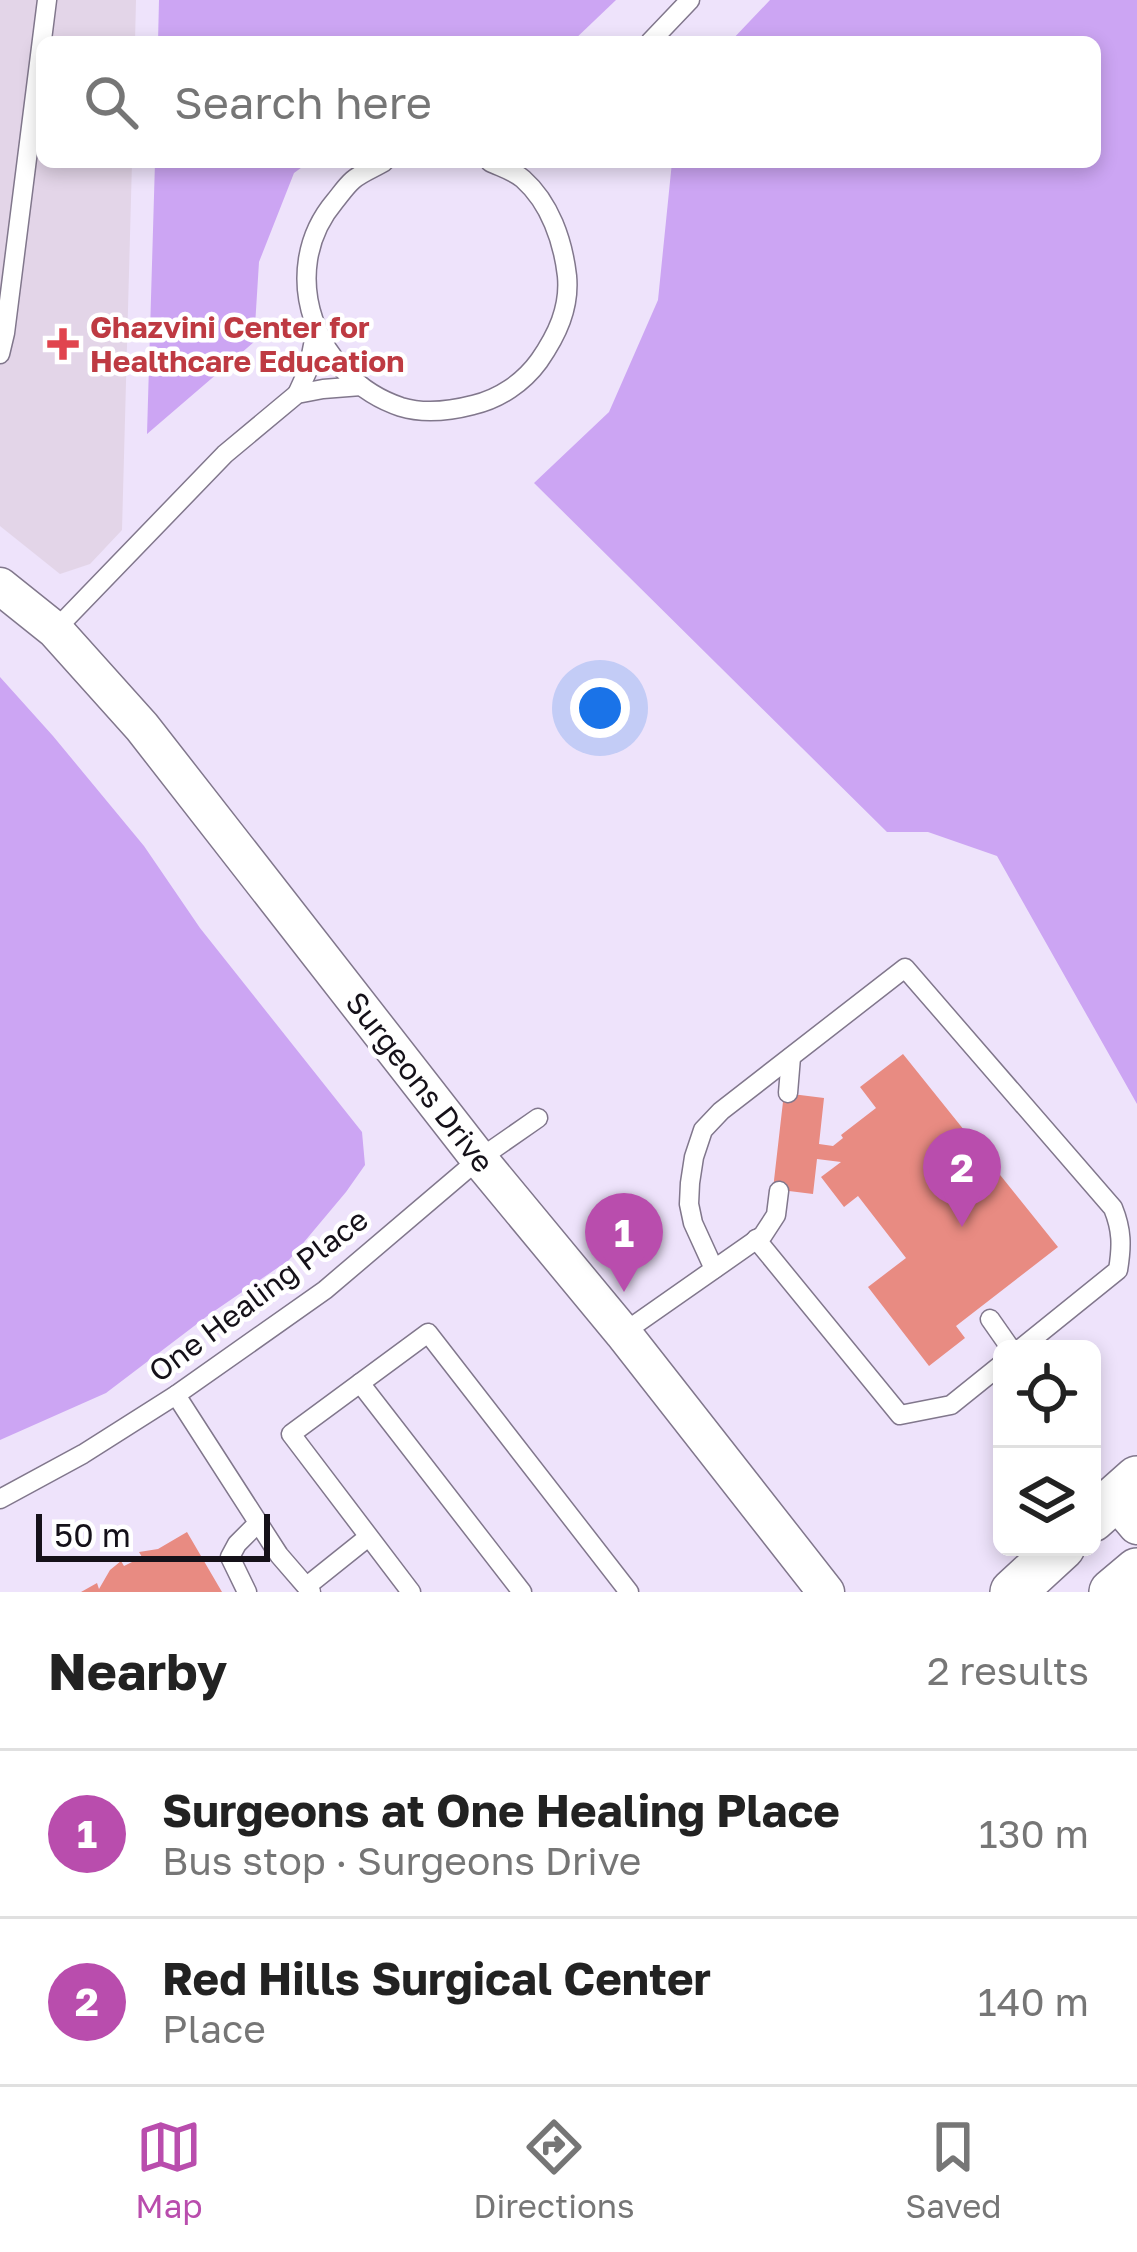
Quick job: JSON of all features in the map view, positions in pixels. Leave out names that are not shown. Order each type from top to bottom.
[{"type":"street","name":"Surgeons Drive","points":[[0,586],[55,630],[142,727],[479,1159],[826,1592]]},
{"type":"street","points":[[1013,1592],[1052,1556]]},
{"type":"street","points":[[1112,1592],[1137,1571]]},
{"type":"lane","points":[[42,36],[47,0]]},
{"type":"lane","points":[[656,36],[689,0]]},
{"type":"lane","points":[[0,354],[36,83]]},
{"type":"lane","points":[[373,168],[352,180],[322,216],[306,259],[307,305],[336,365],[361,386],[402,408],[448,412],[492,400],[530,374],[557,335],[568,291],[564,246],[544,205],[521,178],[502,168]]},
{"type":"lane","points":[[521,178],[530,168]]},
{"type":"lane","points":[[55,630],[225,454],[297,394],[308,370],[316,330]]},
{"type":"lane","points":[[297,394],[361,386]]},
{"type":"lane","points":[[714,1269],[689,1204],[694,1157],[703,1130],[905,968],[1113,1208],[1120,1226],[1118,1270],[1031,1340]]},
{"type":"lane","points":[[788,1093],[791,1057]]},
{"type":"lane","name":"One Healing Place","points":[[0,1498],[83,1454],[176,1395],[325,1290],[479,1159],[538,1118]]},
{"type":"lane","points":[[623,1333],[763,1235],[776,1215],[779,1191]]},
{"type":"lane","points":[[756,1239],[900,1415],[951,1405],[993,1371]]},
{"type":"lane","points":[[990,1319],[1005,1340]]},
{"type":"lane","points":[[411,1592],[291,1434],[428,1333],[629,1592]]},
{"type":"lane","points":[[360,1383],[522,1592]]},
{"type":"lane","points":[[176,1395],[279,1555],[309,1589],[368,1538]]},
{"type":"lane","points":[[247,1592],[230,1557],[259,1523]]},
{"type":"shaded area","name":"Ghazvini Center for Healthcare Education","points":[[0,0],[136,0],[135,36],[36,36],[36,168],[132,168],[122,530],[90,564],[60,574],[0,526]]},
{"type":"shaded area","points":[[159,0],[616,0],[578,36],[158,36]]},
{"type":"shaded area","points":[[770,0],[1137,0],[1137,1104],[997,856],[928,832],[887,832],[534,483],[609,412],[658,300],[671,168],[1101,168],[1101,36],[736,36]]},
{"type":"shaded area","points":[[155,168],[301,168],[294,173],[259,262],[254,342],[147,434]]},
{"type":"shaded area","points":[[0,677],[144,846],[200,928],[362,1132],[365,1165],[289,1260],[106,1393],[0,1440]]},
{"type":"building","points":[[903,1054],[1058,1247],[956,1326],[965,1338],[929,1366],[868,1287],[906,1258],[858,1196],[844,1207],[821,1177],[841,1162],[817,1159],[813,1194],[773,1189],[784,1093],[824,1098],[819,1144],[833,1146],[876,1108],[860,1087]]},
{"type":"building","points":[[187,1532],[222,1592],[81,1592],[97,1583],[99,1589],[121,1561],[124,1566],[142,1557],[139,1552],[158,1549]]},
{"type":"place","name":"Ghazvini Center for Healthcare Education","points":[[63,344]]},
{"type":"place","name":"Red Hills Surgical Center","points":[[962,1227]]},
{"type":"place","name":"Surgeons at One Healing Place","points":[[624,1292]]}]
